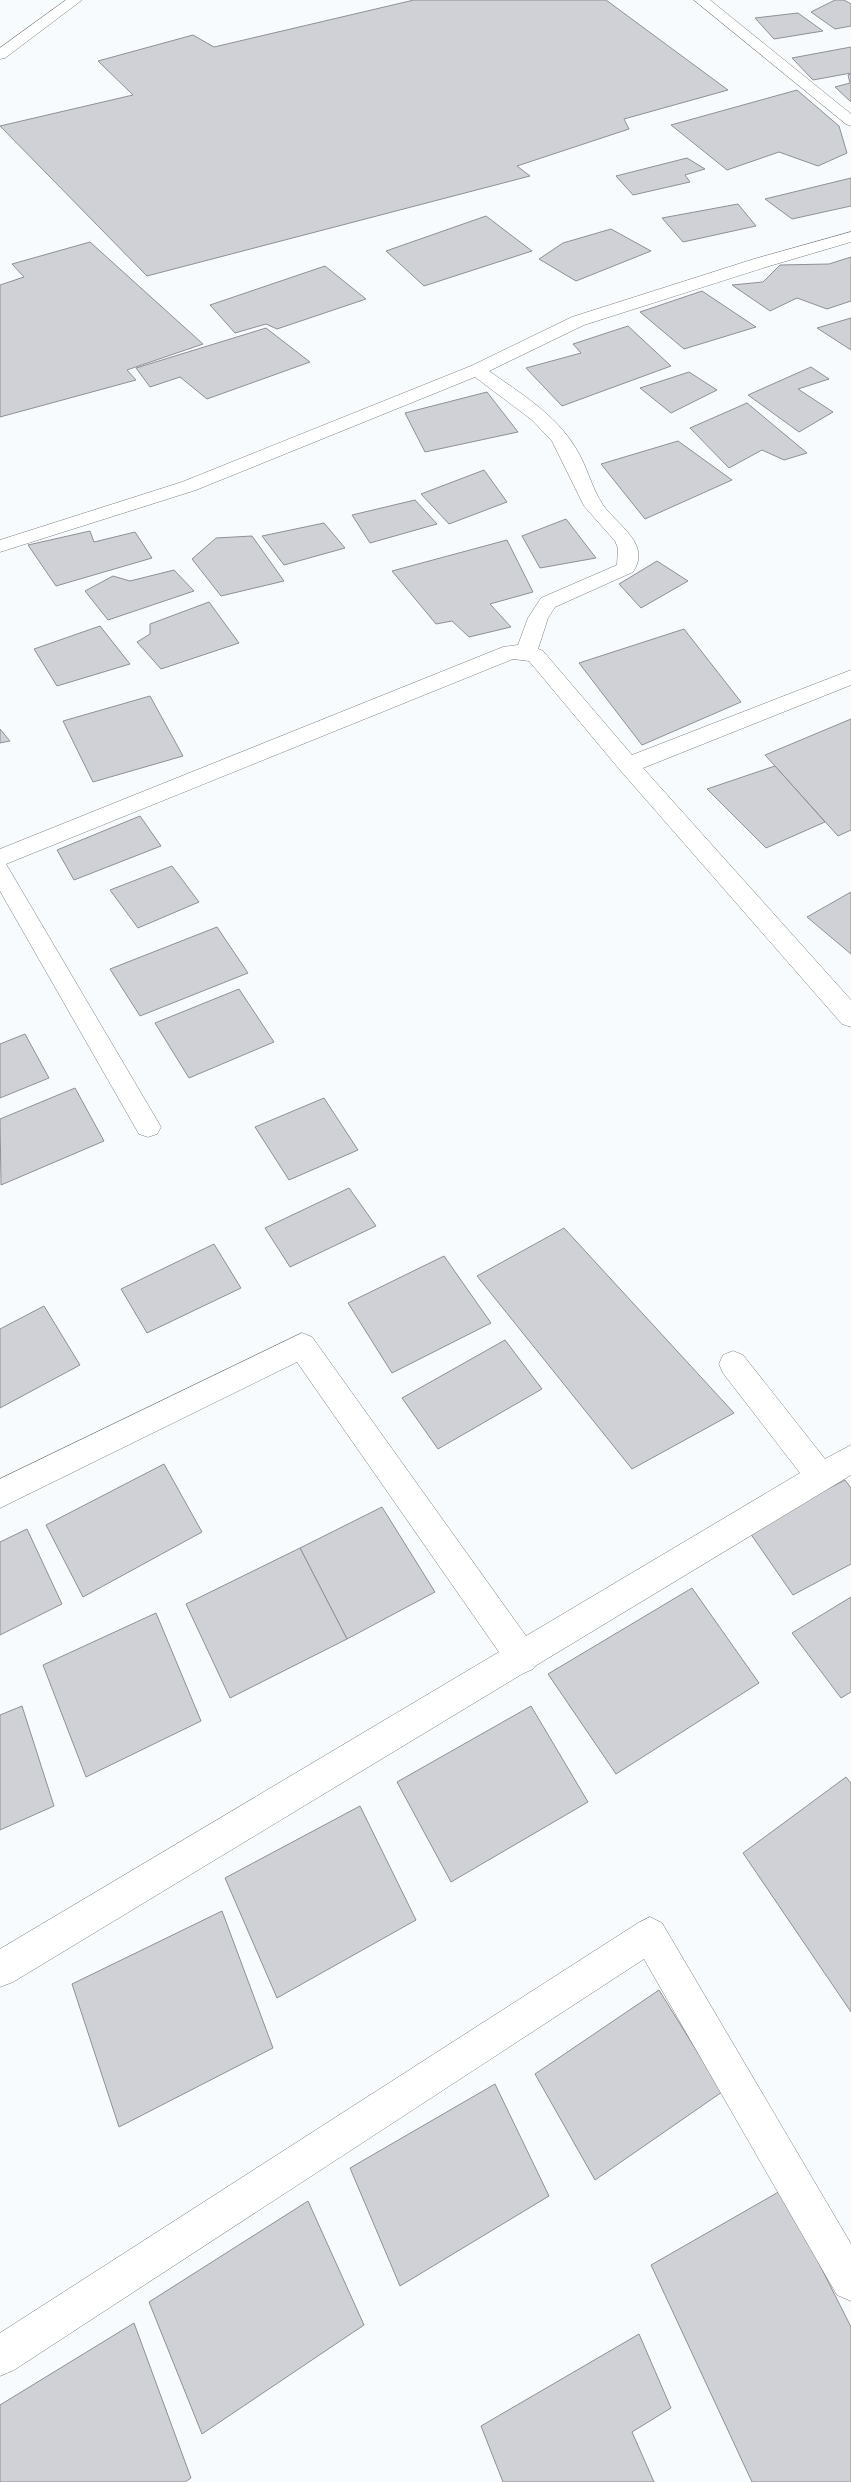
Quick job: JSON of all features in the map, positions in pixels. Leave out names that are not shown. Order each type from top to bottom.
[{"type":"street","points":[[0,55],[75,0]]},
{"type":"street","points":[[701,0],[851,121]]},
{"type":"street","points":[[0,546],[189,486],[477,370],[578,321],[760,263],[851,237]]},
{"type":"street","points":[[477,370],[542,420],[566,445],[594,507],[626,540],[630,558],[626,568],[548,603],[538,618],[526,652]]},
{"type":"street","points":[[0,858],[510,652],[526,652],[536,656],[628,765],[851,1016]]},
{"type":"street","points":[[628,765],[851,677]]},
{"type":"street","points":[[0,871],[148,1127]]},
{"type":"street","points":[[0,1494],[302,1346],[522,1658]]},
{"type":"street","points":[[732,1364],[820,1478]]},
{"type":"street","points":[[0,1970],[851,1459]]},
{"type":"street","points":[[0,2356],[650,1935],[851,2281]]},
{"type":"building","points":[[414,0],[606,0],[728,90],[624,119],[629,129],[517,166],[530,176],[147,276],[0,126],[133,95],[98,61],[193,35],[214,47]]},
{"type":"building","points":[[835,0],[844,0],[851,4],[851,26],[835,29],[811,12]]},
{"type":"building","points":[[798,13],[823,31],[774,39],[755,18]]},
{"type":"building","points":[[851,47],[851,73],[813,80],[792,58]]},
{"type":"building","points":[[851,74],[851,102],[835,87],[850,83],[848,75]]},
{"type":"building","points":[[797,90],[839,126],[847,153],[818,166],[779,152],[727,170],[671,125]]},
{"type":"building","points":[[687,158],[705,169],[685,175],[690,182],[633,195],[616,176]]},
{"type":"building","points":[[851,178],[851,206],[792,219],[765,199]]},
{"type":"building","points":[[738,204],[756,226],[683,242],[662,218]]},
{"type":"building","points":[[486,216],[532,251],[424,286],[386,251]]},
{"type":"building","points":[[611,229],[651,251],[576,281],[539,259],[563,243]]},
{"type":"building","points":[[90,242],[203,344],[127,370],[136,380],[0,417],[0,285],[24,277],[12,264]]},
{"type":"building","points":[[851,257],[851,301],[827,309],[797,298],[770,311],[732,285],[763,282],[780,265],[829,264]]},
{"type":"building","points":[[325,266],[366,299],[277,329],[266,324],[235,333],[210,305]]},
{"type":"building","points":[[702,291],[756,327],[684,349],[640,312]]},
{"type":"building","points":[[851,318],[851,350],[817,328]]},
{"type":"building","points":[[628,326],[671,366],[562,406],[526,368],[581,353],[573,344]]},
{"type":"building","points":[[266,328],[310,362],[207,399],[180,377],[150,387],[136,368]]},
{"type":"building","points":[[811,367],[829,379],[798,389],[833,412],[799,432],[748,395]]},
{"type":"building","points":[[689,372],[717,390],[671,413],[640,388]]},
{"type":"building","points":[[487,392],[518,432],[425,452],[405,413]]},
{"type":"building","points":[[747,403],[807,453],[784,460],[762,450],[729,468],[690,428]]},
{"type":"building","points":[[678,441],[732,480],[645,519],[601,464]]},
{"type":"building","points":[[484,470],[507,502],[449,524],[421,494]]},
{"type":"building","points":[[415,500],[437,524],[370,543],[352,515]]},
{"type":"building","points":[[566,519],[596,558],[540,568],[522,536]]},
{"type":"building","points":[[324,523],[345,548],[284,565],[262,536]]},
{"type":"building","points":[[90,531],[94,542],[135,532],[152,558],[56,586],[28,545]]},
{"type":"building","points":[[252,536],[284,581],[221,596],[192,559],[216,538]]},
{"type":"building","points":[[507,540],[533,592],[490,604],[511,627],[469,637],[452,621],[436,624],[392,571]]},
{"type":"building","points":[[657,561],[688,581],[641,608],[619,584]]},
{"type":"building","points":[[174,570],[194,591],[108,620],[85,591],[113,576],[130,581]]},
{"type":"building","points":[[209,602],[239,643],[161,669],[137,642],[150,634],[150,624]]},
{"type":"building","points":[[100,626],[130,664],[57,686],[34,649]]},
{"type":"building","points":[[684,629],[741,702],[642,745],[579,663]]},
{"type":"building","points":[[150,696],[183,756],[93,782],[63,721]]},
{"type":"building","points":[[851,719],[851,830],[838,836],[765,755]]},
{"type":"building","points":[[0,729],[10,741],[0,743]]},
{"type":"building","points":[[775,766],[825,822],[766,848],[707,789]]},
{"type":"building","points":[[140,816],[161,846],[74,880],[57,850]]},
{"type":"building","points":[[172,866],[199,902],[138,928],[110,890]]},
{"type":"building","points":[[851,892],[851,954],[807,917]]},
{"type":"building","points":[[217,927],[248,973],[140,1016],[110,969]]},
{"type":"building","points":[[239,989],[274,1042],[189,1078],[155,1023]]},
{"type":"building","points":[[25,1034],[49,1078],[0,1098],[0,1044]]},
{"type":"building","points":[[75,1088],[104,1141],[1,1185],[0,1119]]},
{"type":"building","points":[[324,1098],[358,1150],[289,1180],[255,1127]]},
{"type":"building","points":[[349,1188],[376,1226],[290,1267],[265,1228]]},
{"type":"building","points":[[564,1228],[734,1413],[632,1469],[477,1276]]},
{"type":"building","points":[[214,1244],[241,1288],[147,1333],[121,1289]]},
{"type":"building","points":[[444,1256],[491,1323],[392,1373],[348,1303]]},
{"type":"building","points":[[44,1306],[80,1365],[0,1408],[0,1329]]},
{"type":"building","points":[[505,1340],[542,1389],[438,1449],[402,1398]]},
{"type":"building","points":[[164,1464],[202,1532],[83,1597],[46,1525]]},
{"type":"building","points":[[845,1480],[851,1488],[851,1564],[793,1595],[748,1530]]},
{"type":"building","points":[[382,1507],[435,1592],[347,1639],[300,1548]]},
{"type":"building","points":[[27,1529],[62,1604],[0,1635],[0,1542]]},
{"type":"building","points":[[300,1548],[347,1639],[230,1698],[186,1604]]},
{"type":"building","points":[[692,1588],[759,1683],[616,1774],[548,1674]]},
{"type":"building","points":[[851,1597],[851,1692],[841,1698],[792,1633]]},
{"type":"building","points":[[156,1613],[201,1721],[86,1777],[43,1665]]},
{"type":"building","points":[[22,1706],[54,1806],[0,1830],[0,1715]]},
{"type":"building","points":[[531,1706],[588,1802],[451,1882],[397,1782]]},
{"type":"building","points":[[846,1777],[851,1783],[851,2012],[743,1853]]},
{"type":"building","points":[[360,1806],[416,1920],[277,1998],[225,1878]]},
{"type":"building","points":[[222,1911],[273,2048],[119,2127],[72,1984]]},
{"type":"building","points":[[659,1990],[722,2092],[595,2180],[535,2074]]},
{"type":"building","points":[[495,2084],[549,2196],[400,2286],[350,2168]]},
{"type":"building","points":[[782,2190],[851,2327],[851,2482],[752,2482],[651,2265]]},
{"type":"building","points":[[308,2201],[364,2325],[202,2434],[149,2302]]},
{"type":"building","points":[[134,2323],[191,2478],[185,2482],[0,2482],[0,2405]]},
{"type":"building","points":[[639,2334],[671,2408],[632,2432],[654,2482],[503,2482],[481,2426]]}]
